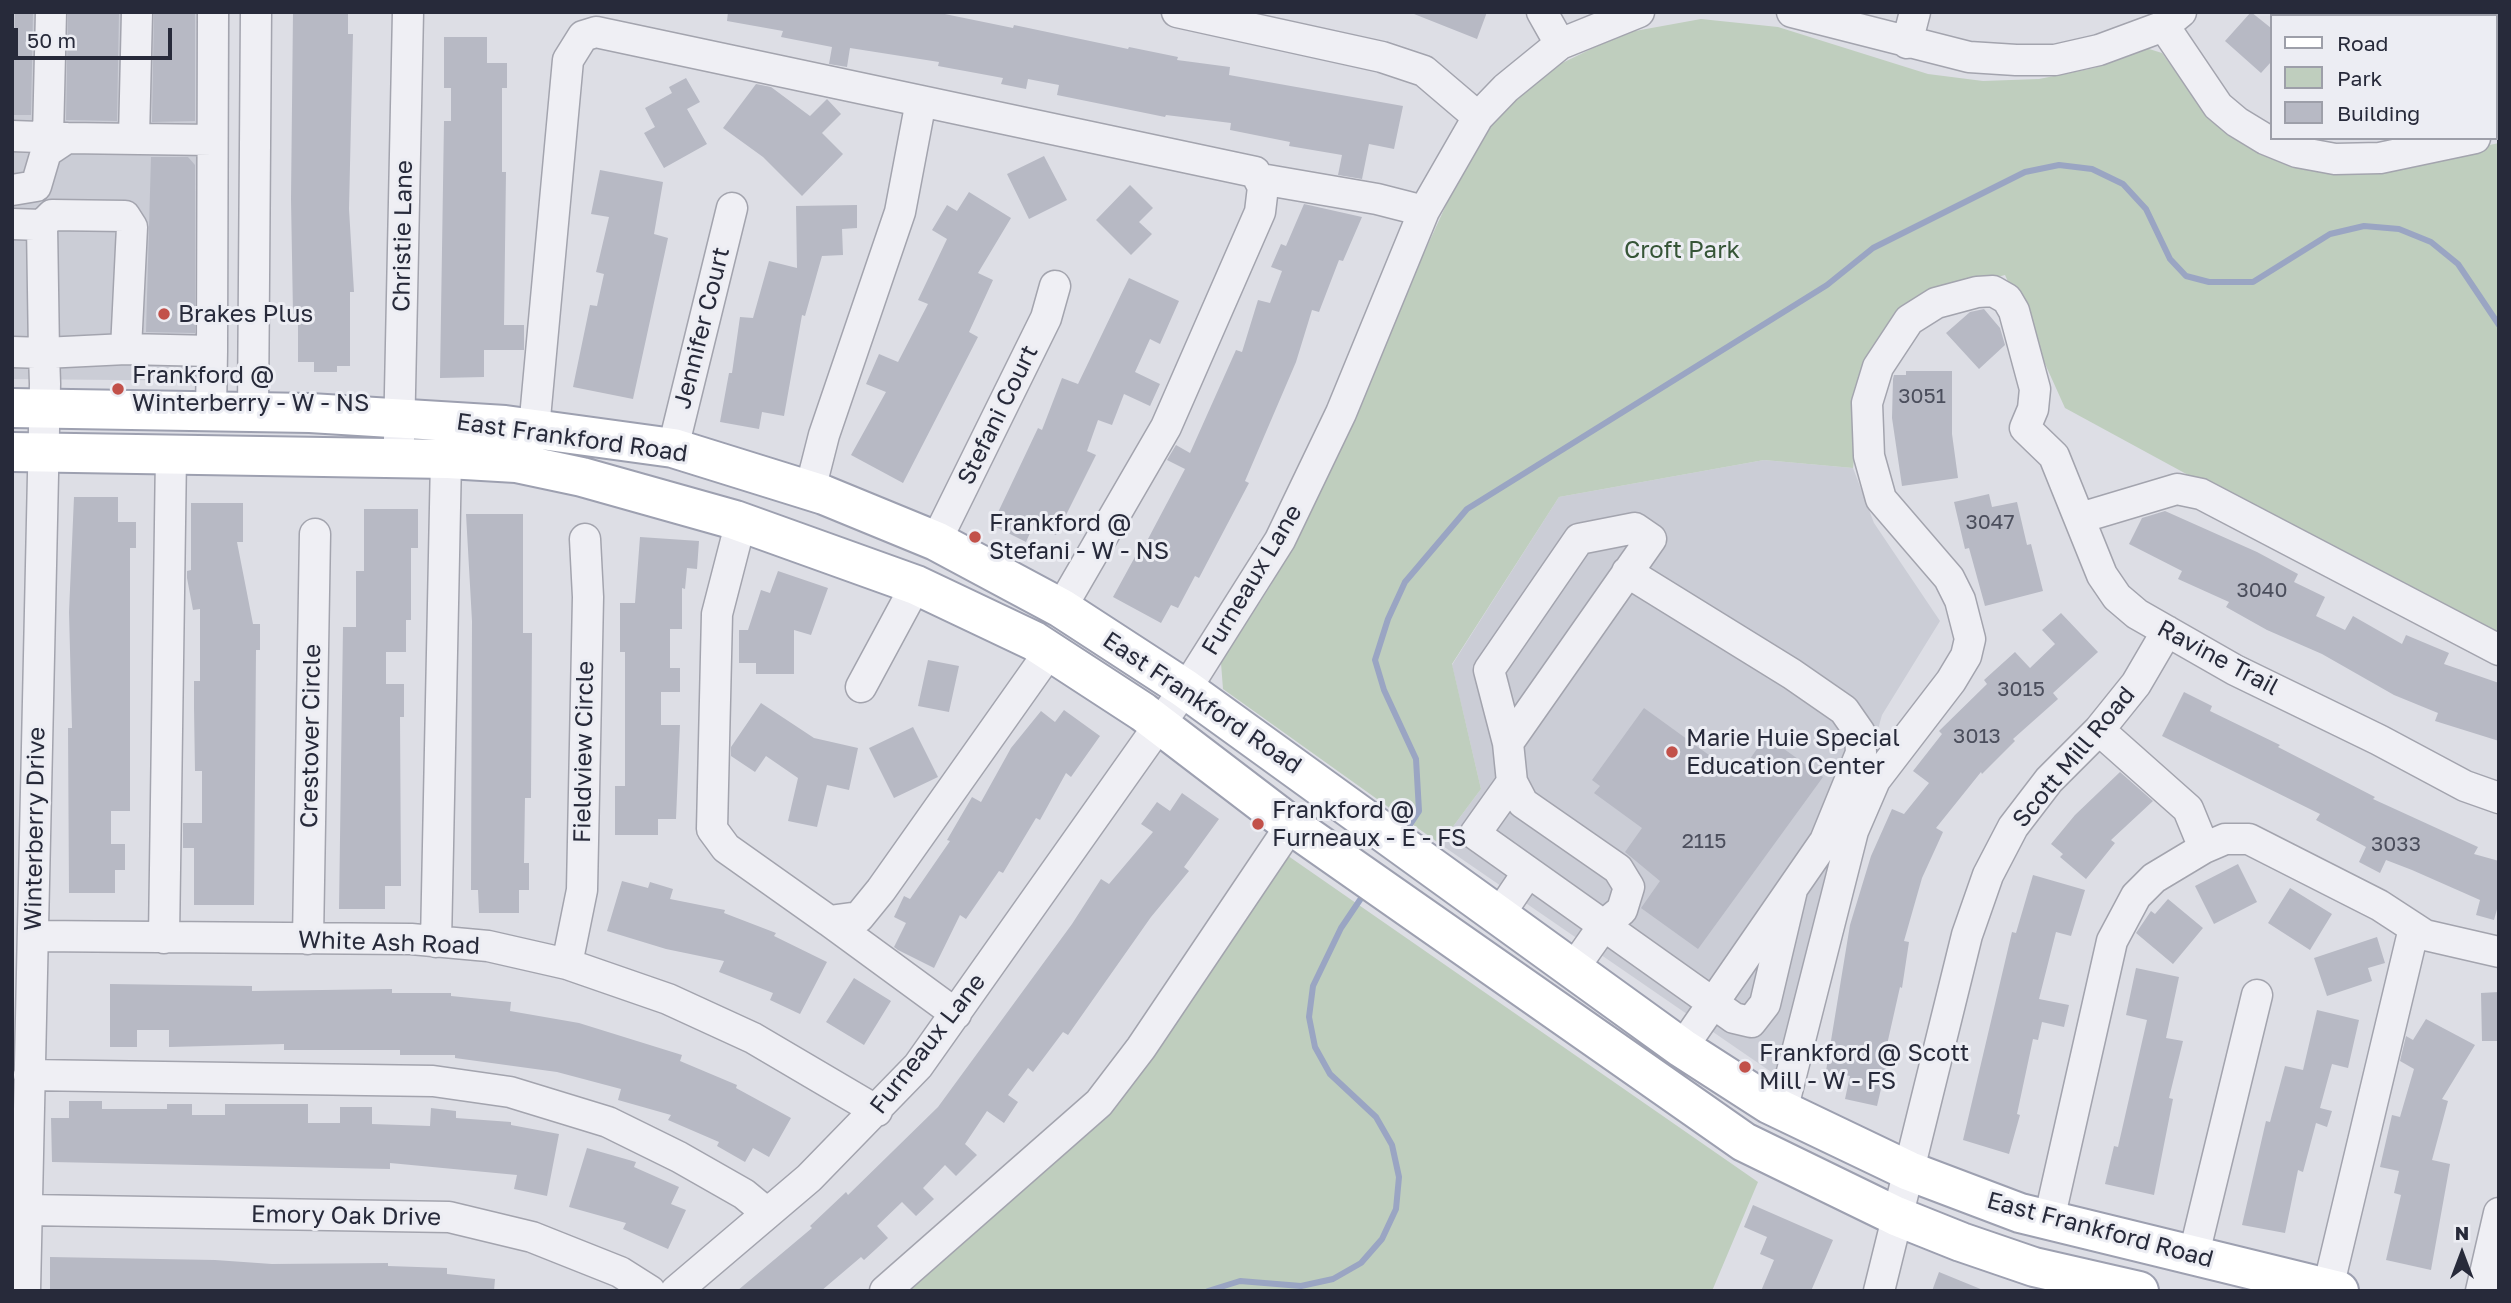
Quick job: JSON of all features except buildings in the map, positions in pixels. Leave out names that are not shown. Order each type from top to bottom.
[{"type":"main road","name":"East Frankford Road","points":[[29,408],[399,418],[534,429],[673,448],[817,493],[936,541],[1061,608],[1184,688],[1682,1048],[1782,1111],[1909,1171],[2020,1213],[2333,1289]]},
{"type":"main road","name":"East Frankford Road","points":[[27,453],[446,459],[516,464],[741,521],[916,585],[1050,651],[1159,723],[1302,833],[1744,1142],[2031,1279],[2140,1291]]},
{"type":"main road","points":[[660,499],[678,488],[699,485],[720,487],[789,506],[800,505],[817,493]]},
{"type":"main road","points":[[1574,1023],[1653,1053],[1672,1055],[1682,1048]]},
{"type":"street","points":[[24,188],[57,138],[51,12]]},
{"type":"street","points":[[134,138],[137,12]]},
{"type":"street","points":[[211,412],[213,12]]},
{"type":"street","points":[[253,412],[256,12]]},
{"type":"street","name":"Christie Lane","points":[[399,460],[408,12]]},
{"type":"street","points":[[1177,12],[1382,57],[1424,71],[1478,117]]},
{"type":"street","points":[[1542,12],[1560,44]]},
{"type":"street","name":"Furneaux Lane","points":[[676,1291],[809,1178],[918,1066],[1184,688],[1280,540],[1341,413],[1424,211],[1478,117],[1506,88],[1560,44],[1639,12]]},
{"type":"street","points":[[1792,12],[1969,57],[2055,60],[2099,50],[2172,19],[2218,106],[2237,122],[2265,139],[2297,152],[2335,159],[2380,158],[2404,146],[2457,140]]},
{"type":"street","points":[[1907,43],[1915,12]]},
{"type":"street","points":[[534,429],[568,60],[583,36],[596,32],[1255,172],[1261,179],[1263,201],[1260,212],[1166,427],[1061,608]]},
{"type":"street","points":[[817,493],[824,435],[900,212],[921,101]]},
{"type":"street","points":[[12,136],[212,139]]},
{"type":"street","points":[[1261,179],[1377,199],[1424,211]]},
{"type":"street","name":"Winterberry Drive","points":[[24,188],[44,222],[44,353],[29,408],[27,453],[33,936],[25,1291]]},
{"type":"street","name":"Jennifer Court","points":[[673,448],[732,208]]},
{"type":"street","points":[[12,224],[44,222],[52,215],[125,216],[132,227],[126,349]]},
{"type":"street","name":"Stefani Court","points":[[936,541],[1046,318],[1055,286]]},
{"type":"street","name":"Ravine Trail","points":[[1782,1111],[1853,831],[1875,780],[1951,681],[1966,656],[1970,639],[1960,600],[1949,578],[1881,499],[1869,456],[1867,403],[1878,367],[1909,320],[1936,303],[1977,292],[1993,291],[2007,299],[2014,311],[2035,388],[2033,409],[2025,428],[2054,456],[2102,575],[2117,597],[2167,631],[2235,670],[2465,786],[2499,798]]},
{"type":"street","points":[[12,352],[126,349],[212,351]]},
{"type":"street","points":[[164,938],[172,454]]},
{"type":"street","points":[[436,942],[446,459]]},
{"type":"street","points":[[2080,518],[2177,489],[2201,494],[2499,650]]},
{"type":"street","points":[[741,521],[717,614],[712,829],[726,848],[956,1014]]},
{"type":"street","points":[[1508,743],[1651,539],[1635,528],[1579,540],[1489,670],[1508,743],[1512,782],[1524,803],[1618,869],[1629,887],[1622,910],[1604,925],[1573,969]]},
{"type":"street","name":"Crestover Circle","points":[[307,939],[316,534]]},
{"type":"street","name":"Fieldview Circle","points":[[567,964],[582,890],[588,597],[585,539]]},
{"type":"street","points":[[1627,572],[1792,674],[1844,710],[1860,733],[1861,753],[1825,841],[1682,1048]]},
{"type":"street","points":[[861,687],[916,585]]},
{"type":"street","name":"Scott Mill Road","points":[[1879,1291],[1967,935],[1988,875],[2013,827],[2049,780],[2099,730],[2136,684],[2167,631]]},
{"type":"street","points":[[829,920],[859,917],[881,890],[1050,651]]},
{"type":"street","points":[[2099,730],[2188,809],[2204,848]]},
{"type":"street","points":[[1512,782],[1475,834],[1734,1018],[1751,1022],[1765,1004],[1792,890]]},
{"type":"street","points":[[885,1291],[1099,1103],[1302,833]]},
{"type":"street","points":[[2049,1220],[2112,940],[2122,916],[2136,896],[2154,878],[2204,848],[2225,839],[2249,839],[2379,905],[2425,934],[2499,952]]},
{"type":"street","points":[[1499,915],[1528,872]]},
{"type":"street","points":[[2333,1289],[2414,928]]},
{"type":"street","name":"White Ash Road","points":[[33,936],[307,939],[488,946],[567,964],[668,999],[753,1038],[877,1111]]},
{"type":"street","points":[[2194,1254],[2257,995]]},
{"type":"street","points":[[29,1075],[433,1081],[510,1092],[608,1122],[679,1157],[744,1194],[767,1213]]},
{"type":"street","name":"Emory Oak Drive","points":[[27,1210],[449,1217],[532,1237],[620,1272],[650,1291]]},
{"type":"street","points":[[2481,1291],[2499,1213]]},
{"type":"shaded area","points":[[12,12],[230,12],[226,381],[12,379]]},
{"type":"shaded area","name":"Marie Huie Special Education Center","points":[[1764,460],[1853,468],[1874,523],[1940,621],[1882,715],[1777,1076],[1440,844],[1481,789],[1452,665],[1559,497]]},
{"type":"green space","name":"Croft Park","points":[[1701,19],[1778,27],[1928,74],[1983,81],[2039,79],[2094,68],[2146,48],[2162,53],[2206,113],[2236,135],[2433,157],[2499,143],[2499,644],[2065,408],[2005,275],[1935,293],[1862,392],[1853,468],[1764,460],[1559,497],[1452,664],[1481,789],[1440,844],[1223,689],[1221,663],[1271,585],[1465,164],[1496,118],[1554,67],[1624,33]]},
{"type":"green space","points":[[1281,851],[1758,1182],[1712,1291],[893,1291],[1102,1108]]},
{"type":"waterway","points":[[1405,832],[1419,811],[1416,759],[1384,690],[1375,660],[1388,619],[1405,582],[1467,509],[1827,285],[1873,248],[2025,172],[2059,165],[2092,169],[2123,184],[2146,209],[2170,259],[2186,276],[2209,282],[2253,282],[2330,234],[2364,226],[2399,229],[2431,242],[2458,264],[2499,325]]},
{"type":"waterway","points":[[1208,1291],[1240,1281],[1301,1286],[1333,1279],[1361,1263],[1382,1239],[1396,1209],[1399,1177],[1392,1145],[1376,1117],[1330,1074],[1315,1047],[1309,1017],[1313,986],[1341,928],[1366,891]]},
{"type":"place","name":"Brakes Plus","points":[[164,314]]},
{"type":"place","name":"Frankford @ Winterberry - W - NS","points":[[118,389]]},
{"type":"place","name":"Frankford @ Stefani - W - NS","points":[[975,537]]},
{"type":"place","name":"Marie Huie Special Education Center","points":[[1672,752]]},
{"type":"place","name":"Frankford @ Furneaux - E - FS","points":[[1258,824]]},
{"type":"place","name":"Frankford @ Scott Mill - W - FS","points":[[1745,1067]]}]
